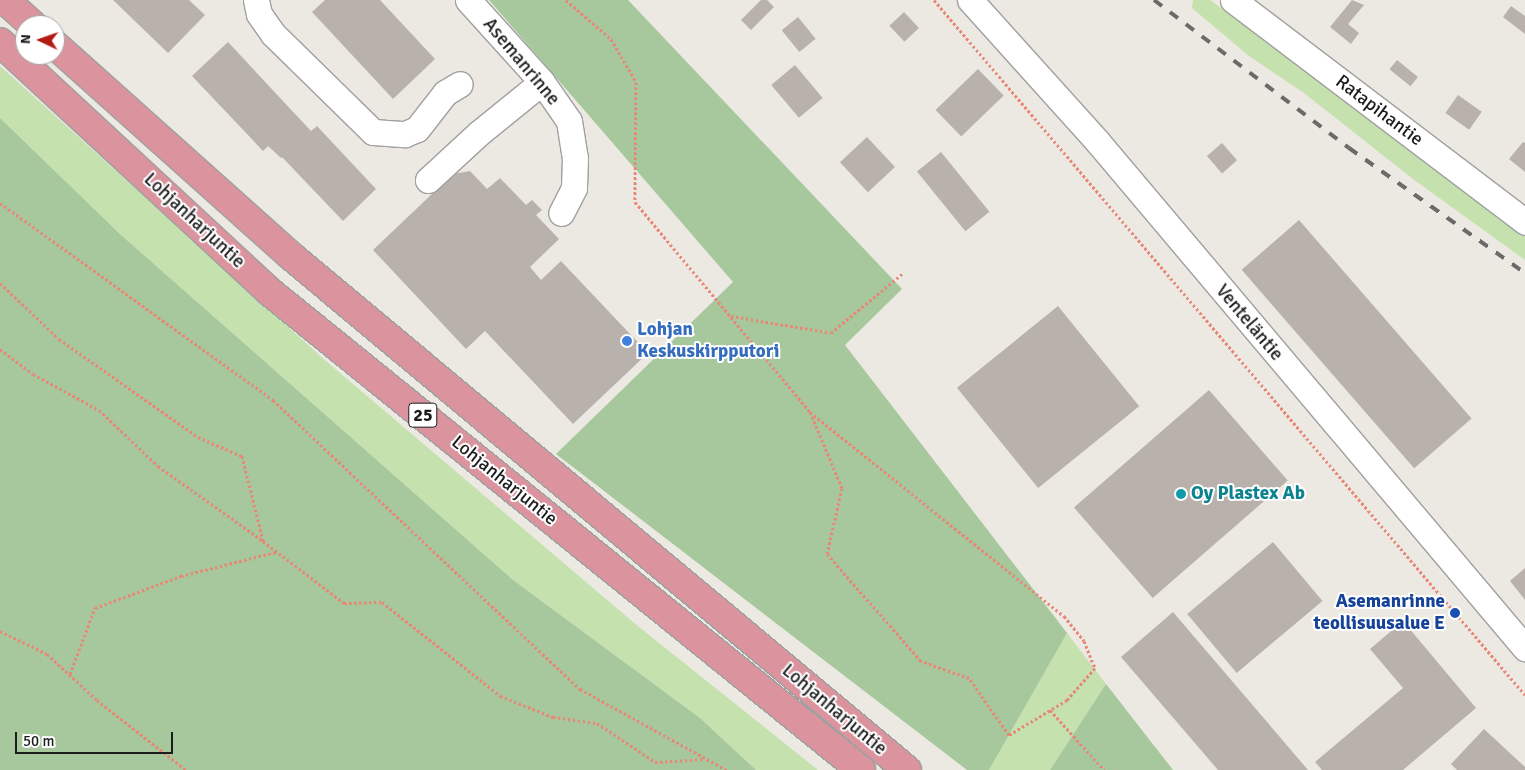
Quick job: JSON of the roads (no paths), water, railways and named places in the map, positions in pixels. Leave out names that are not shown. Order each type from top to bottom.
[{"type":"highway","points":[[5,0],[22,15]]},
{"type":"highway","name":"Lohjanharjuntie","points":[[0,42],[270,292],[861,770]]},
{"type":"highway","name":"Lohjanharjuntie","points":[[65,54],[291,256],[907,770]]},
{"type":"street","points":[[256,0],[259,14],[273,34],[373,132],[405,134],[417,129],[445,93],[460,84]]},
{"type":"street","name":"Asemanrinne","points":[[468,0],[542,82],[569,122],[575,158],[574,188],[561,213]]},
{"type":"street","name":"Venteläntie","points":[[970,0],[1097,141],[1525,648]]},
{"type":"street","name":"Ratapihantie","points":[[1233,0],[1525,222]]},
{"type":"street","points":[[428,180],[542,82]]},
{"type":"railway","points":[[1154,0],[1349,148],[1525,273]]},
{"type":"place","name":"Lohjan Keskuskirpputori","points":[[627,341]]},
{"type":"place","name":"Oy Plastex Ab","points":[[1181,494]]},
{"type":"place","name":"Asemanrinne teollisuusalue E","points":[[1455,613]]}]
